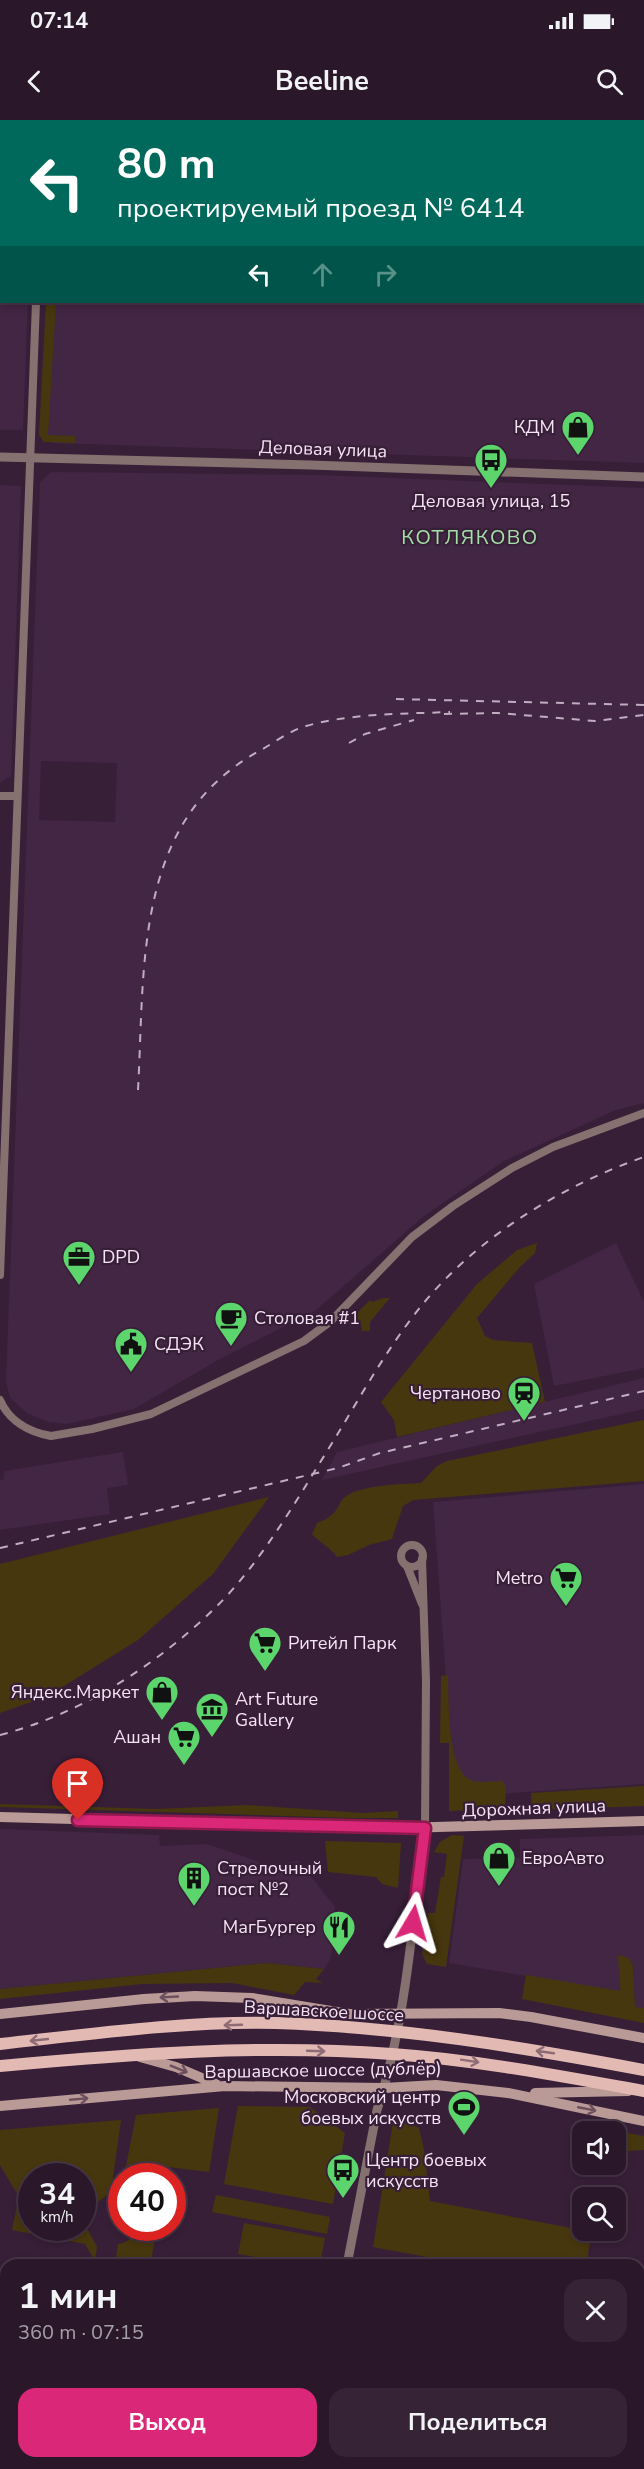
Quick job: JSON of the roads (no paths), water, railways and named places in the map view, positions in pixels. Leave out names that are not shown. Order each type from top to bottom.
[{"type":"main road","name":"Дорожная улица","points":[[0,1816],[425,1828],[644,1821]]},
{"type":"main road","points":[[0,2014],[144,1999],[195,1996],[252,1998],[349,2014],[499,2013],[531,2016],[644,2038]]},
{"type":"main road","name":"Варшавское шоссе","points":[[0,2043],[162,2027],[274,2023],[396,2030],[567,2055],[644,2070]]},
{"type":"main road","points":[[0,2066],[131,2054],[272,2049],[391,2054],[461,2060],[642,2091]]},
{"type":"main road","points":[[131,2054],[176,2067],[225,2086]]},
{"type":"main road","name":"Варшавское шоссе (дублёр)","points":[[0,2106],[225,2086],[384,2088],[436,2085],[508,2093],[644,2121]]},
{"type":"main road","points":[[508,2093],[565,2094],[642,2091]]},
{"type":"street","points":[[0,1275],[36,303]]},
{"type":"street","name":"Деловая улица","points":[[0,457],[644,477]]},
{"type":"street","points":[[0,796],[16,796]]},
{"type":"street","points":[[0,1400],[7,1413],[16,1421],[31,1431],[51,1436],[138,1419],[180,1402],[308,1338],[331,1321],[425,1227],[512,1168],[553,1147],[644,1113]]},
{"type":"street","points":[[348,2259],[377,2110],[384,2088],[405,1990],[425,1828],[425,1611],[422,1552],[417,1546],[407,1546],[402,1551],[401,1558],[407,1566],[425,1611]]},
{"type":"street","points":[[407,1566],[415,1566],[422,1559]]},
{"type":"railway","points":[[396,699],[644,705]]},
{"type":"railway","points":[[138,1090],[146,946],[154,899],[168,855],[189,815],[219,779],[261,750],[300,728],[360,716],[450,712]]},
{"type":"railway","points":[[444,714],[498,713],[595,721],[644,715]]},
{"type":"railway","points":[[349,743],[365,734],[414,720]]},
{"type":"railway","points":[[0,1735],[30,1726],[88,1701],[169,1649],[193,1628],[233,1589],[265,1549],[394,1343],[435,1290],[480,1247],[505,1228],[559,1195],[644,1157]]},
{"type":"railway","points":[[0,1548],[338,1468],[380,1453],[644,1391]]},
{"type":"place","name":"КДМ","points":[[578,456]]},
{"type":"place","name":"Деловая улица, 15","points":[[491,489]]},
{"type":"place","name":"DPD","points":[[79,1286]]},
{"type":"place","name":"Столовая #1","points":[[231,1347]]},
{"type":"place","name":"СДЭК","points":[[131,1373]]},
{"type":"place","name":"Чертаново","points":[[524,1422]]},
{"type":"place","name":"Metro","points":[[566,1607]]},
{"type":"place","name":"Ритейл Парк","points":[[265,1672]]},
{"type":"place","name":"Яндекс.Маркет","points":[[162,1721]]},
{"type":"place","name":"Art Future Gallery","points":[[212,1738]]},
{"type":"place","name":"Ашан","points":[[184,1766]]},
{"type":"place","name":"ЕвроАвто","points":[[499,1887]]},
{"type":"place","name":"Стрелочный пост №2","points":[[194,1907]]},
{"type":"place","name":"МагБургер","points":[[339,1956]]},
{"type":"place","name":"Московский центр боевых искусств","points":[[464,2136]]},
{"type":"place","name":"Центр боевых искусств","points":[[343,2199]]},
{"type":"district","name":"КОТЛЯКОВО","points":[[470,537]]}]
